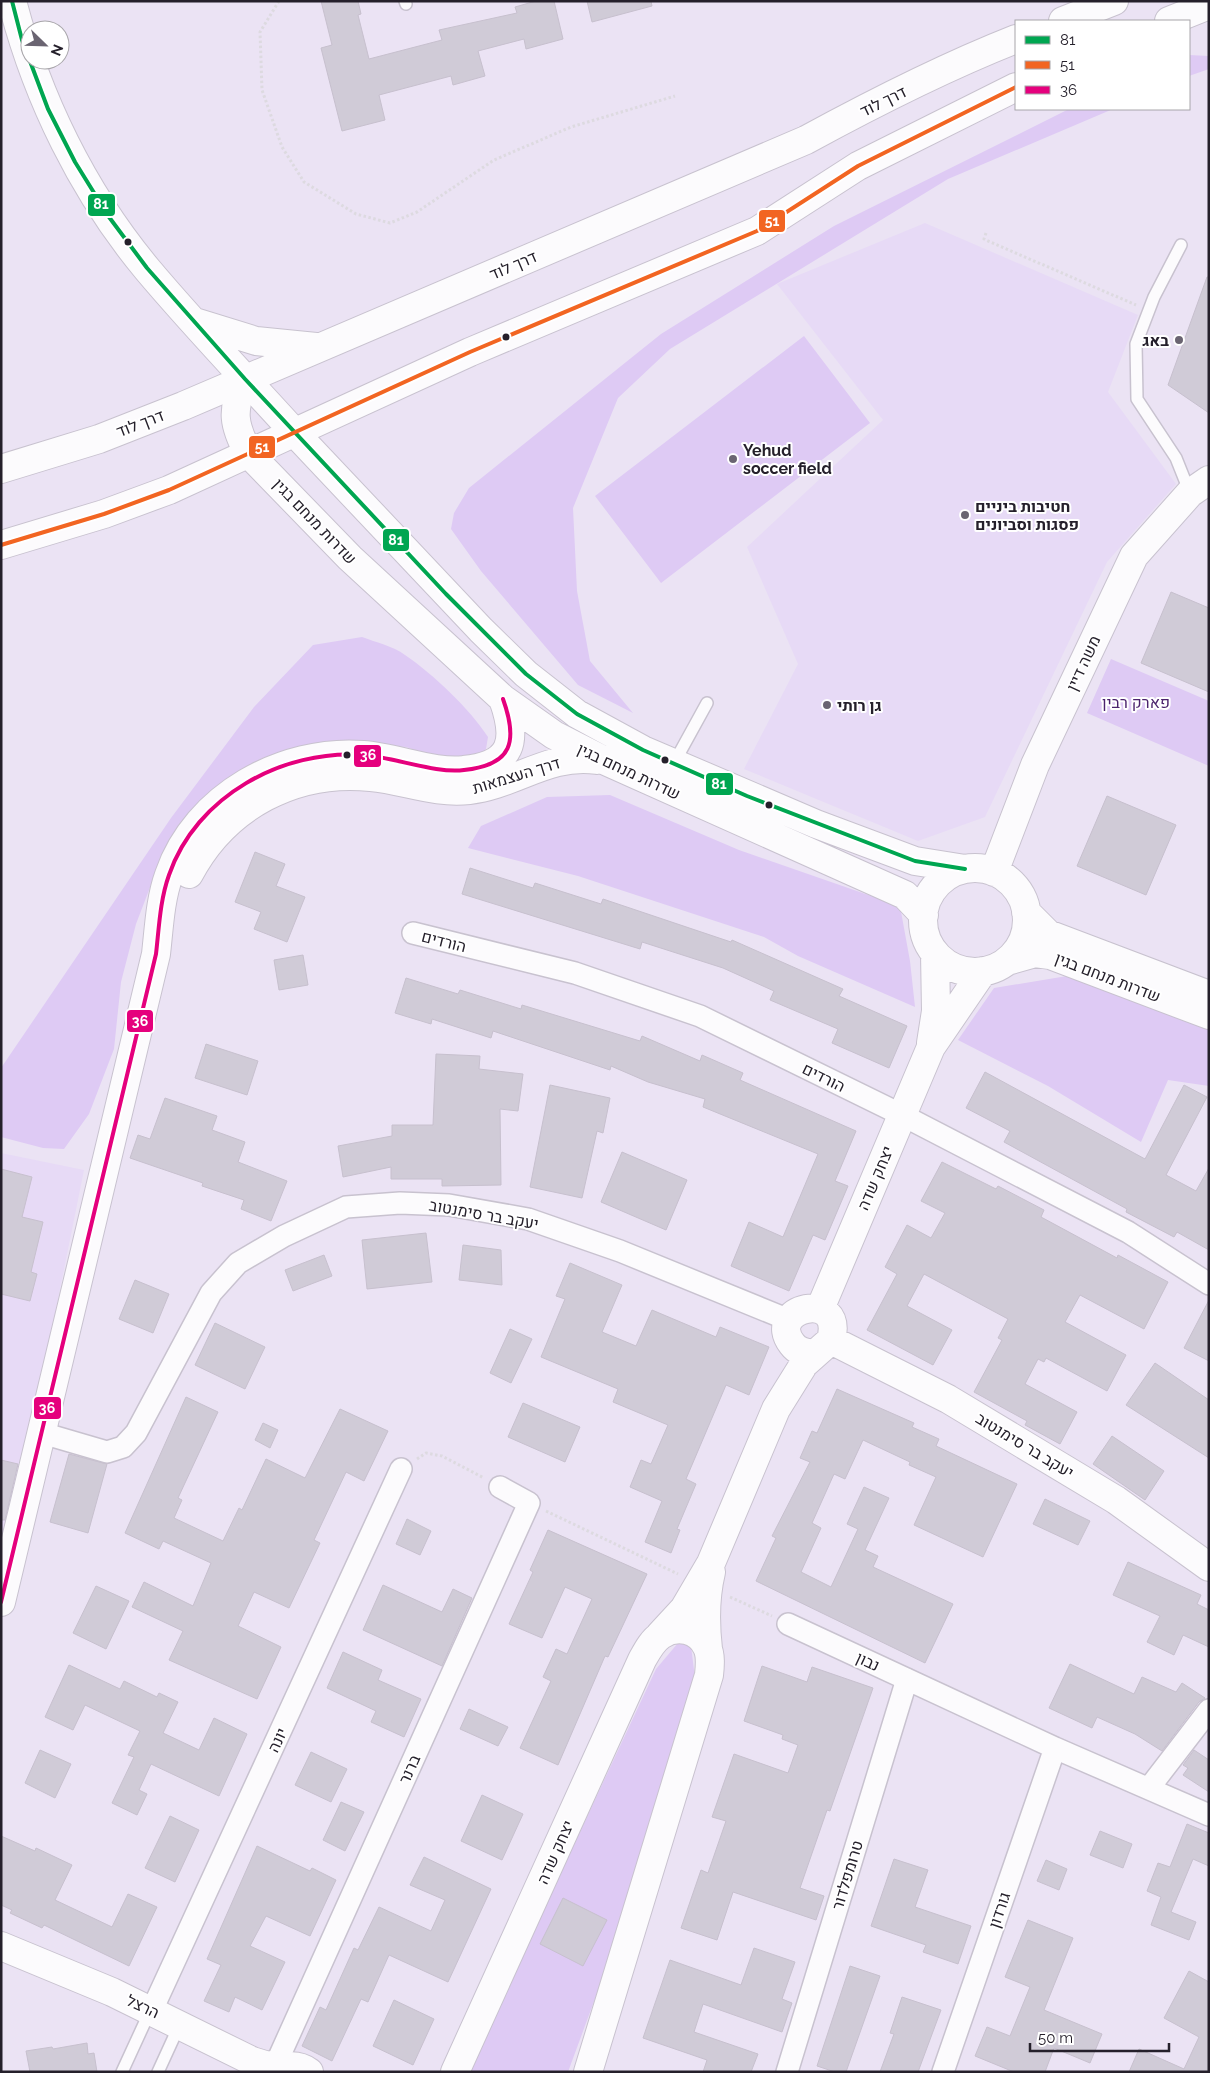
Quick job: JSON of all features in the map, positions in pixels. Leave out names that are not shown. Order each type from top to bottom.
[{"type":"street","points":[[12,1],[22,40],[48,109],[76,162],[109,217],[146,268],[246,379]]},
{"type":"street","points":[[1065,20],[1114,1]]},
{"type":"street","points":[[1172,20],[1209,5]]},
{"type":"street","name":"דרך לוד","points":[[1,469],[117,433],[246,379],[806,140],[842,120],[1015,39]]},
{"type":"street","points":[[1,545],[104,514],[169,490],[470,352],[757,231],[858,166],[1015,88]]},
{"type":"street","points":[[194,322],[265,342],[300,346],[323,346]]},
{"type":"street","name":"שדרות מנחם בגין","points":[[924,915],[904,895],[893,889],[608,762],[554,735],[503,699],[350,558],[249,454],[239,436],[235,418],[238,396],[246,379],[446,594],[550,695],[603,730],[674,764],[799,817],[916,861],[965,869]]},
{"type":"street","name":"משה דיין","points":[[994,872],[1035,765],[1134,556],[1200,486]]},
{"type":"street","points":[[2,1596],[156,954],[164,891],[169,873],[197,827],[213,808],[234,791],[259,775],[286,764],[310,757],[334,754],[380,757],[462,771],[494,762],[506,752],[511,742],[510,718],[503,699]]},
{"type":"street","name":"דרך העצמאות","points":[[156,954],[183,885],[208,844],[239,812],[280,788],[324,776],[346,776],[372,777],[430,789],[470,790],[491,785],[559,761],[575,758],[608,762]]},
{"type":"street","points":[[977,868],[994,872],[1016,888],[1026,912],[1027,921],[1022,941],[995,966],[957,968],[942,960],[927,938],[924,915],[932,893],[943,880],[965,869],[977,868]]},
{"type":"street","name":"שדרות מנחם בגין","points":[[1026,912],[1048,934],[1209,995]]},
{"type":"street","name":"הורדים","points":[[413,933],[575,973],[700,1016],[902,1115],[1128,1232],[1209,1284]]},
{"type":"street","name":"יצחק שדה","points":[[820,1309],[931,1047],[936,1011],[936,953]]},
{"type":"street","name":"שדרות מנחם בגין","points":[[995,966],[1035,953],[1050,955],[1209,1015]]},
{"type":"street","name":"יצחק שדה","points":[[931,1047],[995,966]]},
{"type":"street","name":"יעקב בר סימנטוב","points":[[42,1433],[107,1452],[122,1447],[136,1434],[211,1292],[238,1263],[284,1236],[346,1207],[400,1203],[450,1205],[528,1219],[620,1251],[788,1328]]},
{"type":"street","points":[[813,1307],[820,1309],[826,1313],[833,1326],[823,1346],[802,1352],[795,1348],[788,1328],[799,1310],[813,1307]]},
{"type":"street","name":"יצחק שדה","points":[[776,1409],[788,1328]]},
{"type":"street","name":"יצחק שדה","points":[[455,2072],[642,1660],[660,1635],[704,1585],[714,1556],[776,1409],[804,1364],[823,1346]]},
{"type":"street","name":"יעקב בר סימנטוב","points":[[823,1346],[948,1399],[1116,1500],[1209,1567]]},
{"type":"street","name":"יונה","points":[[148,2016],[401,1469]]},
{"type":"street","points":[[500,1487],[529,1503]]},
{"type":"street","name":"ברנר","points":[[285,2069],[529,1503]]},
{"type":"street","name":"יצחק שדה","points":[[588,2072],[709,1675],[704,1585]]},
{"type":"street","name":"נבון","points":[[788,1624],[1055,1748],[1209,1815]]},
{"type":"street","points":[[660,1635],[671,1629],[682,1628],[694,1632],[703,1640],[708,1649]]},
{"type":"street","name":"טרומפלדור","points":[[787,2072],[907,1679]]},
{"type":"street","points":[[1149,1788],[1209,1710]]},
{"type":"street","name":"גורדון","points":[[943,2072],[1055,1748]]},
{"type":"street","name":"הרצל","points":[[1,1946],[148,2016],[244,2057],[265,2065],[285,2069]]},
{"type":"street","name":"הרצל","points":[[1,1962],[148,2016],[174,2037],[233,2072]]},
{"type":"lane","points":[[1181,245],[1148,310],[1136,344],[1137,399],[1176,458],[1200,486]]},
{"type":"lane","points":[[674,764],[707,703]]},
{"type":"lane","points":[[122,2072],[148,2016]]},
{"type":"lane","points":[[158,2072],[174,2037]]},
{"type":"path","points":[[279,1],[260,32],[262,90],[282,147],[304,182],[356,214],[390,223],[417,212],[494,160],[571,126],[675,96]]},
{"type":"path","points":[[986,233],[984,239],[1148,310]]},
{"type":"path","points":[[401,1469],[426,1453],[442,1456],[500,1487]]},
{"type":"path","points":[[529,1503],[788,1624]]},
{"type":"shaded area","name":"חטיבות ביניים פסגות וסביונים","points":[[925,223],[1138,315],[1108,392],[1176,484],[1107,562],[985,817],[918,841],[744,769],[798,664],[747,547],[883,420],[777,284]]},
{"type":"shaded area","points":[[1,1153],[84,1170],[27,1453],[1,1560]]},
{"type":"green space","points":[[1190,55],[1209,56],[1209,69],[1190,76]]},
{"type":"green space","points":[[1067,110],[1111,110],[948,179],[670,349],[618,398],[573,508],[577,591],[590,661],[633,713],[578,685],[481,571],[451,529],[454,513],[469,488],[661,334],[834,226]]},
{"type":"green space","name":"Yehud soccer field","points":[[804,336],[870,423],[661,583],[595,496]]},
{"type":"green space","points":[[362,637],[400,652],[439,682],[471,715],[488,737],[486,749],[473,762],[452,762],[406,747],[356,743],[314,743],[271,757],[159,864],[136,924],[121,982],[114,1049],[89,1114],[64,1149],[43,1148],[1,1137],[1,1068],[171,818],[254,707],[313,645]]},
{"type":"green space","name":"פארק רבין","points":[[1111,659],[1209,701],[1209,766],[1087,713]]},
{"type":"green space","points":[[610,795],[739,850],[900,906],[910,961],[915,1007],[798,956],[764,937],[578,876],[468,848],[481,826],[547,797]]},
{"type":"green space","points":[[1073,975],[1209,1030],[1209,1086],[1168,1080],[1141,1142],[1048,1086],[958,1040],[994,988]]},
{"type":"green space","points":[[689,1630],[697,1694],[639,1879],[568,2072],[468,2072],[656,1669]]},
{"type":"building","points":[[321,1],[358,1],[361,14],[358,15],[369,59],[442,40],[439,30],[517,13],[515,7],[536,1],[554,1],[563,39],[526,49],[524,39],[478,51],[485,76],[453,85],[451,76],[379,95],[385,120],[342,131],[321,48],[332,45]]},
{"type":"building","points":[[587,1],[651,1],[652,6],[592,22]]},
{"type":"building","points":[[1207,277],[1209,277],[1209,413],[1168,385]]},
{"type":"building","points":[[1171,592],[1209,608],[1209,692],[1141,663]]},
{"type":"building","points":[[1107,796],[1176,825],[1146,895],[1077,866]]},
{"type":"building","points":[[255,852],[285,864],[276,886],[305,897],[287,942],[254,929],[261,912],[235,902]]},
{"type":"building","points":[[470,868],[533,888],[535,883],[601,904],[603,899],[731,942],[732,940],[843,989],[839,996],[907,1026],[889,1068],[832,1043],[838,1029],[770,1000],[774,991],[723,968],[642,942],[640,949],[462,894]]},
{"type":"building","points":[[303,955],[308,985],[279,990],[274,960]]},
{"type":"building","points":[[406,978],[458,994],[460,990],[521,1009],[522,1005],[640,1041],[642,1036],[700,1061],[702,1055],[743,1073],[740,1080],[856,1131],[835,1181],[848,1186],[825,1240],[813,1235],[789,1291],[731,1266],[749,1222],[783,1237],[818,1154],[703,1107],[705,1099],[648,1082],[611,1066],[610,1070],[493,1031],[491,1038],[432,1019],[431,1024],[395,1013]]},
{"type":"building","points":[[206,1044],[258,1061],[247,1095],[195,1078]]},
{"type":"building","points":[[436,1054],[480,1056],[479,1069],[523,1074],[518,1111],[500,1109],[501,1185],[442,1186],[442,1179],[391,1179],[391,1167],[343,1177],[338,1146],[392,1136],[392,1125],[433,1125]]},
{"type":"building","points":[[985,1072],[1145,1159],[1184,1085],[1207,1097],[1166,1175],[1196,1191],[1209,1168],[1209,1250],[1177,1232],[1174,1237],[1126,1212],[1127,1209],[1004,1142],[1010,1131],[966,1108]]},
{"type":"building","points":[[550,1085],[610,1098],[603,1133],[597,1131],[582,1198],[530,1187]]},
{"type":"building","points":[[165,1098],[217,1116],[212,1130],[245,1142],[238,1162],[287,1181],[271,1221],[241,1209],[244,1200],[202,1186],[203,1183],[130,1158],[138,1135],[150,1139]]},
{"type":"building","points":[[622,1152],[687,1180],[666,1230],[601,1202]]},
{"type":"building","points":[[942,1162],[996,1189],[998,1186],[1044,1210],[1041,1217],[1117,1258],[1118,1255],[1168,1282],[1144,1329],[1080,1295],[1065,1322],[1126,1355],[1107,1391],[1046,1358],[1044,1362],[1038,1359],[1025,1384],[1077,1412],[1060,1444],[1025,1425],[1027,1421],[974,1392],[1002,1340],[998,1338],[1008,1319],[924,1274],[907,1306],[952,1330],[933,1365],[867,1330],[897,1274],[885,1267],[907,1225],[931,1238],[945,1213],[921,1201]]},
{"type":"building","points":[[1,1169],[32,1177],[22,1217],[43,1222],[31,1272],[37,1274],[30,1301],[1,1294]]},
{"type":"building","points":[[426,1233],[432,1282],[367,1289],[362,1240]]},
{"type":"building","points":[[463,1245],[501,1250],[502,1285],[459,1280]]},
{"type":"building","points":[[324,1255],[332,1276],[293,1291],[285,1270]]},
{"type":"building","points":[[570,1263],[622,1285],[602,1332],[636,1346],[652,1310],[716,1337],[720,1327],[769,1347],[749,1395],[726,1385],[686,1479],[696,1484],[677,1529],[680,1530],[671,1553],[645,1542],[662,1501],[630,1487],[641,1460],[651,1464],[668,1425],[613,1402],[618,1389],[541,1357],[565,1299],[556,1296]]},
{"type":"building","points":[[135,1280],[169,1294],[153,1333],[119,1319]]},
{"type":"building","points":[[1209,1300],[1209,1361],[1184,1348]]},
{"type":"building","points":[[215,1323],[265,1347],[245,1389],[195,1365]]},
{"type":"building","points":[[510,1329],[532,1339],[511,1383],[490,1373]]},
{"type":"building","points":[[1155,1363],[1209,1400],[1209,1458],[1126,1405]]},
{"type":"building","points":[[837,1389],[914,1423],[912,1427],[939,1439],[936,1446],[1017,1484],[983,1557],[914,1525],[936,1477],[909,1465],[910,1462],[863,1440],[845,1479],[834,1474],[812,1523],[821,1528],[801,1572],[831,1587],[858,1529],[847,1524],[864,1487],[889,1498],[865,1550],[878,1556],[873,1567],[953,1604],[925,1663],[756,1581],[776,1538],[772,1536],[810,1462],[800,1458],[812,1431],[817,1433]]},
{"type":"building","points":[[186,1397],[218,1412],[178,1498],[182,1500],[174,1518],[223,1541],[239,1508],[242,1510],[266,1459],[305,1478],[340,1409],[388,1431],[364,1481],[346,1472],[314,1540],[320,1543],[289,1608],[254,1592],[238,1626],[281,1647],[257,1699],[169,1660],[183,1631],[132,1607],[144,1582],[193,1606],[211,1563],[163,1541],[159,1549],[125,1533]]},
{"type":"building","points":[[523,1403],[580,1427],[565,1462],[508,1437]]},
{"type":"building","points":[[263,1423],[278,1430],[270,1448],[255,1440]]},
{"type":"building","points":[[1112,1436],[1164,1471],[1145,1500],[1093,1464]]},
{"type":"building","points":[[69,1454],[107,1464],[88,1533],[50,1522]]},
{"type":"building","points":[[1,1460],[18,1464],[5,1520],[1,1520]]},
{"type":"building","points":[[1045,1499],[1090,1521],[1078,1545],[1033,1524]]},
{"type":"building","points":[[407,1519],[431,1531],[420,1555],[396,1544]]},
{"type":"building","points":[[548,1530],[647,1574],[608,1657],[605,1656],[558,1765],[520,1748],[551,1681],[543,1677],[556,1649],[567,1654],[592,1599],[565,1587],[542,1638],[509,1624],[533,1572],[530,1570]]},
{"type":"building","points":[[1128,1562],[1201,1595],[1197,1604],[1209,1610],[1209,1647],[1183,1635],[1174,1655],[1147,1642],[1160,1616],[1113,1595]]},
{"type":"building","points":[[383,1585],[442,1612],[453,1589],[472,1598],[442,1666],[363,1630]]},
{"type":"building","points":[[96,1586],[129,1601],[106,1649],[73,1633]]},
{"type":"building","points":[[343,1652],[382,1670],[378,1680],[421,1699],[404,1737],[371,1722],[376,1711],[327,1688]]},
{"type":"building","points":[[1070,1664],[1134,1694],[1142,1677],[1176,1692],[1182,1683],[1205,1698],[1199,1702],[1162,1751],[1135,1734],[1097,1717],[1092,1728],[1049,1708]]},
{"type":"building","points":[[69,1665],[120,1689],[124,1681],[157,1697],[159,1693],[178,1702],[163,1733],[199,1750],[214,1718],[247,1734],[219,1796],[151,1764],[139,1790],[147,1794],[137,1815],[112,1803],[134,1757],[128,1755],[140,1731],[85,1705],[73,1730],[45,1717]]},
{"type":"building","points":[[762,1666],[807,1682],[812,1667],[873,1688],[830,1811],[827,1810],[800,1888],[824,1896],[816,1920],[733,1892],[717,1940],[681,1928],[701,1870],[708,1873],[726,1821],[712,1817],[734,1754],[788,1773],[798,1745],[782,1739],[783,1735],[744,1721]]},
{"type":"building","points":[[469,1709],[508,1727],[498,1746],[460,1729]]},
{"type":"building","points":[[40,1750],[71,1764],[55,1798],[25,1783]]},
{"type":"building","points":[[1194,1750],[1209,1760],[1209,1792],[1183,1775],[1188,1768],[1183,1765]]},
{"type":"building","points":[[311,1752],[347,1769],[331,1802],[295,1785]]},
{"type":"building","points":[[482,1795],[523,1814],[502,1860],[461,1841]]},
{"type":"building","points":[[341,1802],[364,1812],[345,1851],[323,1840]]},
{"type":"building","points":[[170,1816],[199,1830],[175,1882],[145,1868]]},
{"type":"building","points":[[1187,1824],[1209,1833],[1209,1866],[1193,1859],[1171,1912],[1196,1922],[1189,1940],[1151,1925],[1161,1897],[1147,1891],[1158,1863],[1170,1867]]},
{"type":"building","points":[[1100,1831],[1132,1844],[1123,1868],[1090,1855]]},
{"type":"building","points":[[1,1836],[35,1851],[36,1848],[72,1865],[55,1900],[112,1927],[128,1894],[157,1907],[129,1966],[44,1925],[42,1928],[10,1913],[12,1910],[1,1905]]},
{"type":"building","points":[[257,1846],[310,1871],[312,1868],[336,1880],[310,1936],[266,1916],[250,1946],[285,1962],[262,2010],[235,1997],[229,2012],[204,2001],[221,1965],[207,1959]]},
{"type":"building","points":[[424,1857],[491,1889],[448,1982],[389,1955],[368,2002],[361,1999],[332,2061],[302,2046],[320,2007],[326,2010],[354,1948],[358,1950],[379,1907],[431,1931],[445,1900],[410,1885]]},
{"type":"building","points":[[894,1859],[928,1870],[915,1907],[971,1926],[958,1964],[923,1952],[926,1945],[871,1926]]},
{"type":"building","points":[[1046,1860],[1067,1869],[1059,1890],[1037,1881]]},
{"type":"building","points":[[563,1898],[607,1920],[583,1966],[540,1944]]},
{"type":"building","points":[[1028,1920],[1073,1938],[1044,2010],[1102,2034],[1090,2063],[1054,2048],[1045,2072],[1014,2072],[975,2056],[987,2027],[1010,2036],[1030,1987],[1005,1977]]},
{"type":"building","points":[[754,1948],[795,1962],[782,1999],[792,2003],[782,2032],[703,2004],[694,2032],[758,2054],[751,2072],[703,2072],[707,2060],[643,2038],[670,1960],[741,1985]]},
{"type":"building","points":[[850,1966],[880,1976],[846,2072],[835,2072],[817,2066]]},
{"type":"building","points":[[1189,1971],[1209,1982],[1209,2072],[1129,2072],[1139,2049],[1184,2069],[1199,2037],[1164,2018]]},
{"type":"building","points":[[902,1997],[941,2010],[918,2072],[880,2072],[894,2034],[890,2033]]},
{"type":"building","points":[[394,2000],[434,2019],[413,2065],[373,2046]]},
{"type":"building","points":[[87,2043],[88,2054],[94,2053],[97,2072],[30,2072],[26,2051],[52,2047],[53,2049]]},
{"type":"transit line","name":"81","points":[[12,1],[22,40],[48,109],[75,162],[109,217],[147,268],[245,379],[446,594],[526,674],[577,714],[643,750],[747,796],[915,861],[965,869]]},
{"type":"transit line","name":"51","points":[[1,545],[104,514],[169,490],[470,352],[757,231],[858,166],[1015,88]]},
{"type":"transit line","name":"36","points":[[1,1602],[156,954],[164,894],[169,875],[182,847],[199,822],[221,801],[246,783],[274,770],[303,760],[333,755],[363,755],[453,771],[493,763],[502,756],[510,739],[508,714],[503,699]]},
{"type":"place","name":"באג","points":[[1179,340]]},
{"type":"place","name":"Yehud soccer field","points":[[733,459]]},
{"type":"place","name":"חטיבות ביניים פסגות וסביונים","points":[[965,515]]},
{"type":"place","name":"גן רותי","points":[[827,705]]}]
